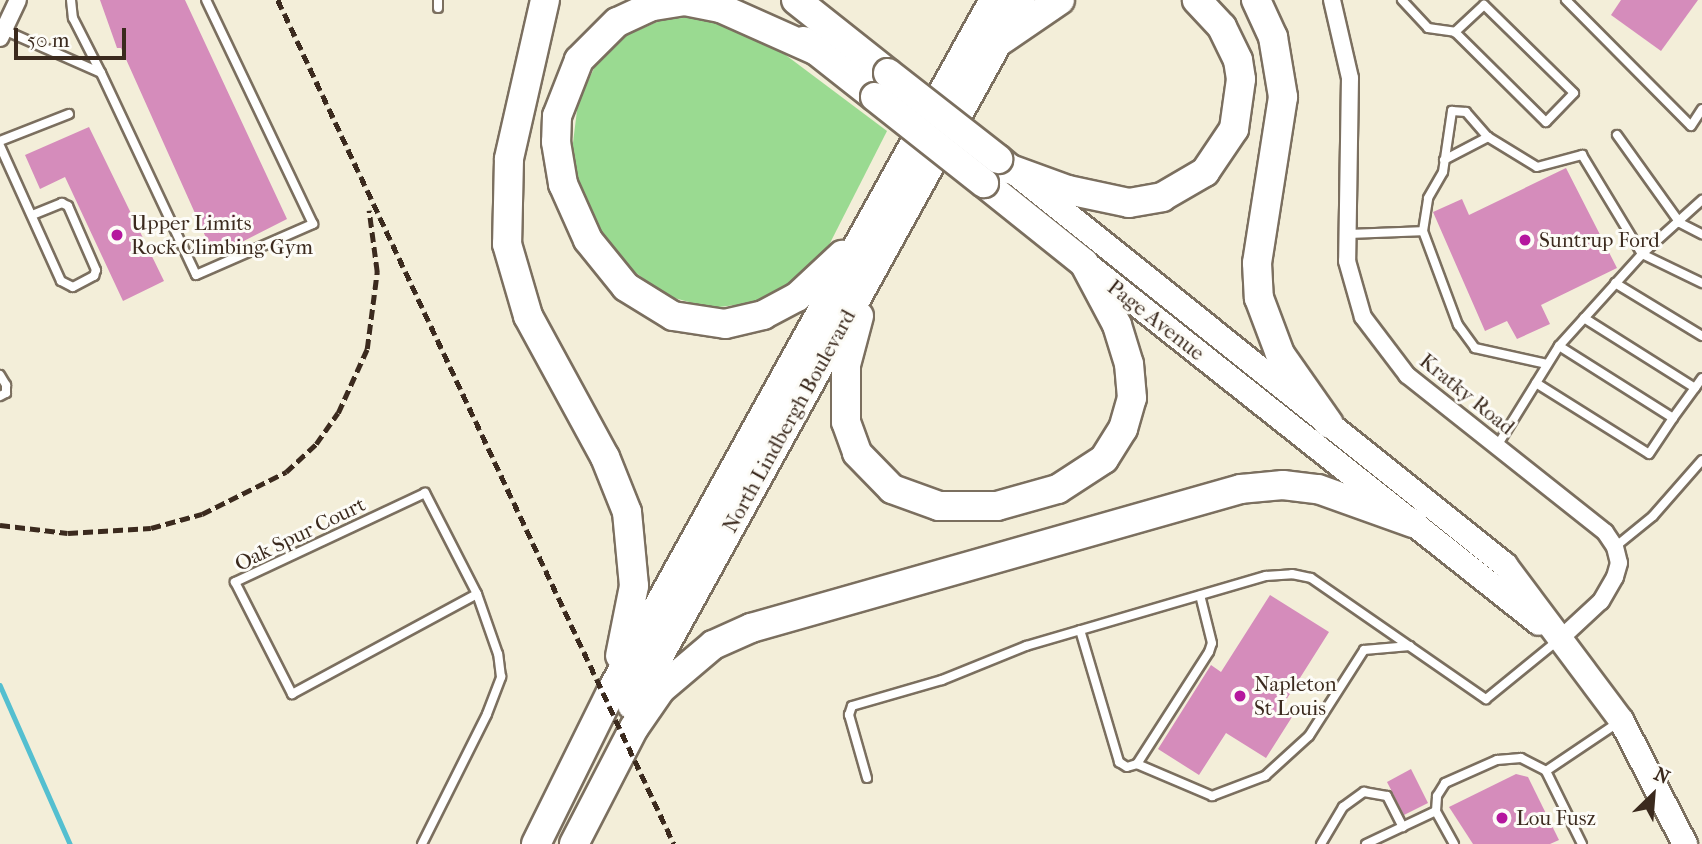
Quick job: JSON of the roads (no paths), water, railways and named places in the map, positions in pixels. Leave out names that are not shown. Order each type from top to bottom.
[{"type":"highway","points":[[545,0],[509,159],[507,244],[528,316],[613,474],[631,528],[634,586],[613,688]]},
{"type":"highway","name":"Page Avenue","points":[[752,0],[827,42],[997,171],[1084,263]]},
{"type":"highway","name":"Page Avenue","points":[[796,0],[827,42]]},
{"type":"highway","points":[[816,0],[827,42]]},
{"type":"highway","name":"North Lindbergh Boulevard","points":[[559,844],[1021,0]]},
{"type":"highway","points":[[997,43],[1060,0]]},
{"type":"highway","points":[[997,171],[1092,198],[1129,203],[1162,197],[1205,172],[1234,129],[1241,79],[1238,60],[1222,27],[1197,0]]},
{"type":"highway","points":[[1256,0],[1273,37],[1283,97],[1258,252],[1259,298],[1280,354],[1329,424]]},
{"type":"highway","points":[[827,42],[720,8],[685,1],[634,13],[590,46],[569,79],[557,116],[563,184],[583,232],[612,272],[641,299],[691,321],[748,321],[781,306],[813,285],[866,230]]},
{"type":"highway","name":"North Lindbergh Boulevard","points":[[536,844],[613,688],[993,1]]},
{"type":"highway","points":[[869,276],[844,387],[851,440],[866,466],[908,498],[939,506],[977,508],[1039,496],[1077,480],[1104,459],[1123,429],[1132,398],[1129,364],[1117,326],[1084,263]]},
{"type":"highway","points":[[574,844],[649,704],[713,645],[751,628],[1241,489],[1283,485],[1318,489],[1413,523]]},
{"type":"main road","name":"Page Avenue","points":[[997,171],[1329,424],[1505,565],[1621,720],[1685,844]]},
{"type":"main road","name":"Page Avenue","points":[[1084,263],[1560,639]]},
{"type":"street","points":[[2,34],[18,0]]},
{"type":"street","name":"Kratky Road","points":[[1332,0],[1350,78],[1346,234],[1355,298],[1374,335],[1406,374],[1605,532],[1615,547]]},
{"type":"street","points":[[1560,639],[1601,600],[1615,577],[1619,563],[1615,547]]},
{"type":"lane","points":[[71,0],[73,18],[196,275],[313,224],[206,0]]},
{"type":"lane","points":[[1402,0],[1428,28],[1455,32],[1546,122],[1574,93],[1484,5],[1455,32]]},
{"type":"lane","points":[[1566,0],[1691,126],[1702,109]]},
{"type":"lane","points":[[2,34],[101,73]]},
{"type":"lane","points":[[1548,364],[1475,348],[1458,325],[1423,231],[1427,198],[1443,172],[1452,111],[1466,112],[1488,137],[1536,167],[1583,155],[1642,254],[1702,283]]},
{"type":"lane","points":[[32,215],[62,202],[68,206],[96,270],[94,276],[73,287],[61,281],[0,143],[69,114]]},
{"type":"lane","points":[[1617,135],[1680,223],[1702,234]]},
{"type":"lane","points":[[1444,160],[1488,137]]},
{"type":"lane","points":[[1497,446],[1559,346],[1642,254],[1680,223],[1702,200]]},
{"type":"lane","points":[[1346,234],[1423,231]]},
{"type":"lane","points":[[1615,283],[1702,336]]},
{"type":"lane","points":[[1584,318],[1695,388]]},
{"type":"lane","points":[[1559,346],[1673,418]]},
{"type":"lane","points":[[0,375],[6,385],[6,393],[0,396]]},
{"type":"lane","points":[[1536,383],[1649,454],[1702,379]]},
{"type":"lane","points":[[1615,547],[1653,516],[1702,460]]},
{"type":"lane","name":"Oak Spur Court","points":[[425,493],[477,594],[292,694],[235,582],[425,493]]},
{"type":"lane","points":[[867,778],[849,715],[852,706],[942,680],[1026,646],[1200,595],[1292,574],[1311,578],[1486,699],[1560,639]]},
{"type":"lane","points":[[422,844],[487,713],[501,677],[498,654],[477,594]]},
{"type":"lane","points":[[1080,630],[1119,762],[1128,767],[1137,764],[1209,652],[1212,643],[1200,595]]},
{"type":"lane","points":[[1137,764],[1212,796],[1265,776],[1309,736],[1364,650],[1410,646]]},
{"type":"lane","points":[[1546,771],[1621,720]]},
{"type":"lane","points":[[1454,844],[1436,811],[1437,796],[1445,783],[1497,761],[1521,758],[1546,771],[1582,844]]},
{"type":"lane","points":[[1321,844],[1343,807],[1364,792],[1387,796],[1402,827]]},
{"type":"lane","points":[[1366,844],[1436,811]]},
{"type":"waterway","points":[[0,685],[70,844]]},
{"type":"railway","points":[[278,0],[674,844]]},
{"type":"railway","points":[[0,525],[68,533],[151,528],[202,514],[286,472],[316,444],[338,413],[367,349],[377,272],[369,211]]},
{"type":"place","name":"Upper Limits Rock Climbing Gym","points":[[117,235]]},
{"type":"place","name":"Suntrup Ford","points":[[1525,240]]},
{"type":"place","name":"Napleton St Louis","points":[[1240,696]]},
{"type":"place","name":"Lou Fusz","points":[[1502,818]]}]
